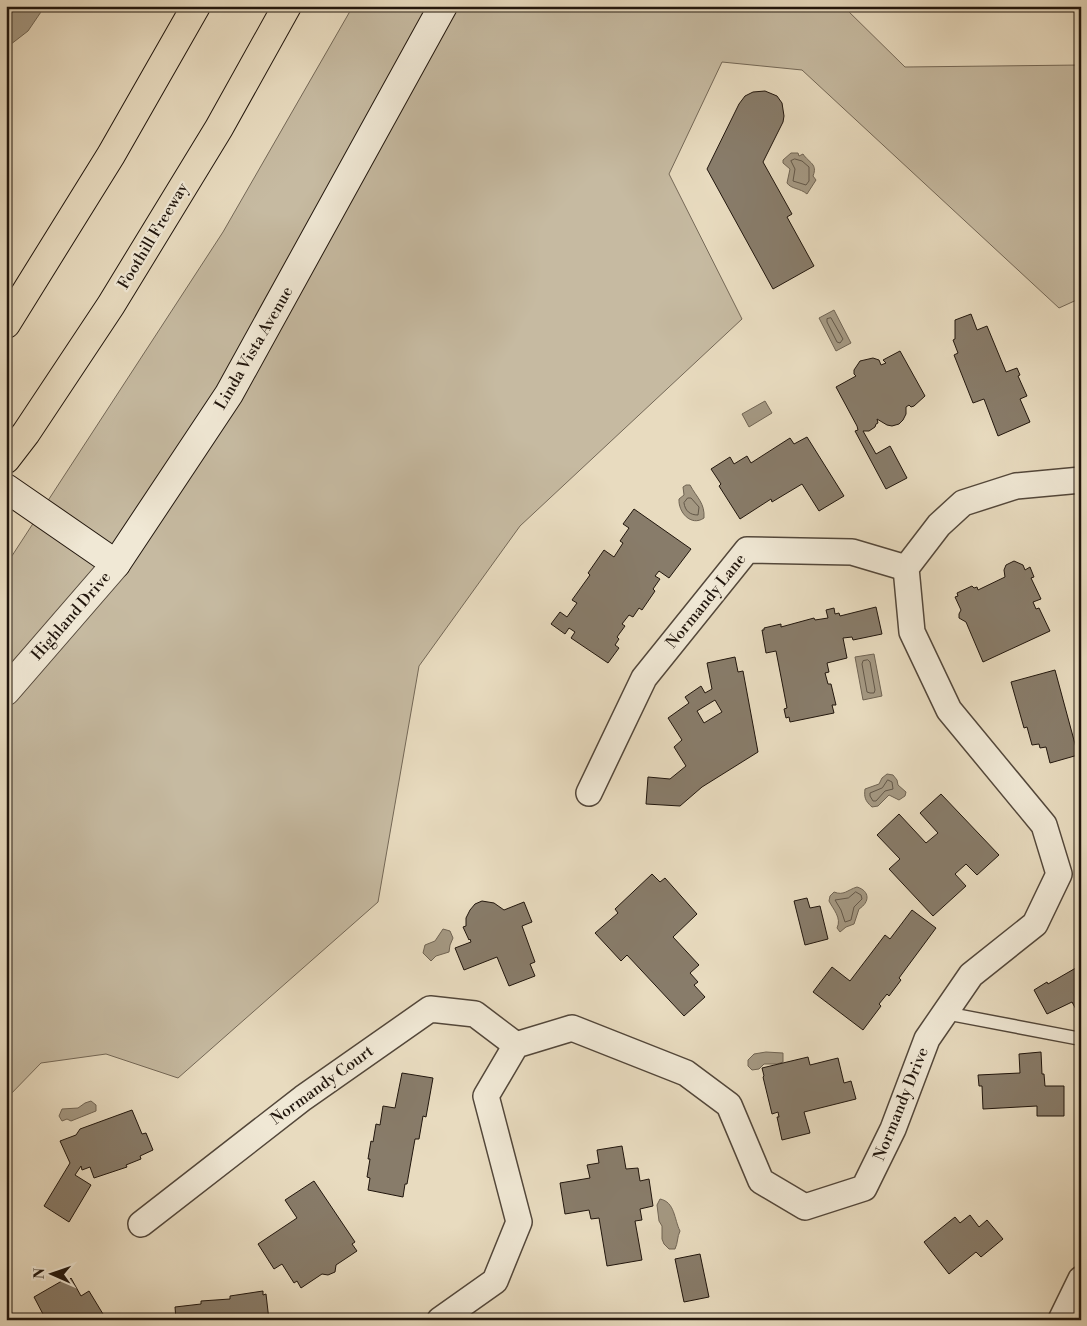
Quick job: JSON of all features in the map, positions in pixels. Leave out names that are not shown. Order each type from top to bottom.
[{"type":"highway","points":[[6,324],[111,155],[196,6]]},
{"type":"highway","name":"Foothill Freeway","points":[[6,459],[26,433],[116,297],[219,128],[287,6]]},
{"type":"main road","name":"Linda Vista Avenue","points":[[116,564],[229,394],[443,6]]},
{"type":"main road","points":[[6,488],[116,564]]},
{"type":"main road","name":"Highland Drive","points":[[6,691],[116,564]]},
{"type":"street","points":[[906,568],[939,525],[963,503],[1016,486],[1081,480]]},
{"type":"street","name":"Normandy Lane","points":[[589,793],[644,678],[747,550],[852,552],[906,568]]},
{"type":"street","name":"Normandy Drive","points":[[516,1045],[572,1028],[686,1073],[729,1105],[761,1180],[805,1207],[864,1188],[893,1129],[928,1039],[971,975],[1035,924],[1059,874],[1044,825],[950,710],[912,632],[906,568]]},
{"type":"street","name":"Normandy Court","points":[[141,1224],[302,1098],[430,1009],[474,1014],[516,1045]]},
{"type":"street","points":[[440,1320],[495,1281],[519,1222],[486,1096],[516,1045]]},
{"type":"street","points":[[1061,1320],[1081,1279]]},
{"type":"lane","points":[[945,1013],[1081,1039]]},
{"type":"shaded area","points":[[353,6],[843,6],[905,67],[1081,65],[1081,298],[1059,308],[802,70],[722,62],[669,174],[742,319],[520,526],[419,666],[378,902],[178,1078],[106,1054],[41,1063],[6,1099],[6,565],[223,232]]},
{"type":"water","points":[[6,6],[45,6],[28,31],[6,48]]},
{"type":"water","points":[[791,153],[798,153],[799,156],[803,154],[814,166],[813,176],[816,180],[807,194],[787,183],[790,169],[783,163],[783,160]]},
{"type":"water","points":[[834,310],[851,343],[836,351],[819,318]]},
{"type":"water","points":[[765,401],[772,413],[749,427],[742,414]]},
{"type":"water","points":[[690,485],[702,504],[704,518],[694,521],[683,513],[679,499],[684,495],[683,487]]},
{"type":"water","points":[[874,654],[882,696],[863,700],[855,657]]},
{"type":"water","points":[[887,774],[893,775],[898,785],[906,792],[905,796],[899,800],[889,795],[878,806],[872,807],[866,799],[865,789],[879,784]]},
{"type":"water","points":[[857,887],[864,891],[867,900],[859,909],[854,924],[840,932],[837,928],[838,917],[829,901],[830,896],[834,892],[843,893]]},
{"type":"water","points":[[443,929],[450,931],[453,938],[449,952],[436,956],[431,961],[423,953],[425,945],[435,941]]},
{"type":"water","points":[[766,1052],[783,1053],[783,1062],[764,1064],[759,1069],[752,1070],[748,1066],[748,1060],[754,1054]]},
{"type":"water","points":[[91,1101],[96,1105],[96,1111],[71,1121],[67,1119],[62,1121],[59,1116],[62,1109],[78,1108]]},
{"type":"water","points":[[660,1199],[671,1207],[680,1231],[675,1249],[669,1249],[662,1239],[662,1226],[659,1221],[657,1205]]},
{"type":"building","points":[[765,91],[777,96],[782,103],[784,116],[783,122],[763,162],[792,214],[787,217],[814,266],[773,289],[707,169],[739,104],[745,96],[753,92]]},
{"type":"building","points":[[971,314],[977,330],[987,326],[1006,372],[1017,368],[1020,375],[1018,376],[1027,396],[1020,399],[1030,422],[998,436],[984,399],[973,403],[954,355],[958,353],[953,340],[955,339],[955,320]]},
{"type":"building","points":[[900,351],[925,396],[914,406],[911,407],[909,405],[906,407],[906,414],[899,424],[887,425],[877,419],[878,423],[875,427],[869,431],[863,431],[876,454],[890,446],[907,478],[886,489],[855,431],[858,430],[857,426],[836,387],[856,376],[854,370],[860,361],[873,358],[879,360],[881,365],[886,363],[883,360]]},
{"type":"building","points":[[807,437],[844,496],[819,511],[802,484],[772,502],[771,499],[740,519],[719,486],[721,484],[711,469],[730,457],[734,464],[747,456],[751,463],[790,438],[794,444]]},
{"type":"building","points":[[634,509],[691,549],[669,578],[659,571],[655,576],[660,579],[653,589],[655,591],[642,610],[639,608],[633,617],[629,615],[622,624],[625,626],[617,637],[619,639],[615,645],[619,648],[608,663],[571,638],[575,632],[569,628],[565,634],[551,624],[560,612],[567,617],[577,603],[572,600],[590,575],[588,573],[604,550],[614,557],[623,543],[620,541],[629,528],[623,524]]},
{"type":"building","points":[[1014,561],[1023,565],[1025,570],[1030,567],[1034,577],[1031,578],[1041,599],[1033,602],[1036,609],[1039,608],[1050,631],[983,662],[966,622],[959,618],[961,610],[955,597],[958,596],[957,593],[972,586],[974,588],[977,587],[978,590],[1005,577],[1004,570],[1006,565]]},
{"type":"building","points":[[876,607],[882,634],[853,640],[852,637],[843,638],[847,658],[827,663],[829,672],[825,673],[828,684],[831,684],[836,705],[832,705],[834,713],[790,722],[789,717],[786,718],[784,709],[787,708],[776,651],[766,653],[762,630],[781,624],[781,627],[814,618],[815,620],[828,618],[826,610],[834,608],[835,614],[839,613],[840,616]]},
{"type":"building","points":[[735,657],[738,672],[743,671],[758,752],[702,787],[680,806],[646,804],[648,777],[670,779],[686,766],[674,747],[682,740],[668,718],[689,703],[685,697],[701,686],[705,693],[712,689],[707,663]],"holes":[[[715,700],[722,712],[704,723],[697,711]]]},
{"type":"building","points":[[1055,670],[1078,755],[1050,763],[1046,747],[1040,748],[1039,744],[1032,745],[1027,727],[1024,728],[1011,682]]},
{"type":"building","points":[[941,794],[999,855],[977,875],[966,864],[955,874],[966,886],[933,916],[889,869],[900,859],[877,835],[899,814],[926,843],[938,833],[920,813]]},
{"type":"building","points":[[652,874],[660,882],[665,878],[697,914],[673,937],[699,965],[690,973],[698,982],[694,985],[705,997],[684,1016],[627,955],[621,961],[595,933],[618,913],[615,909]]},
{"type":"building","points":[[807,898],[810,908],[820,906],[828,939],[805,945],[794,901]]},
{"type":"building","points":[[482,901],[494,903],[504,910],[524,902],[532,922],[522,926],[535,962],[530,964],[535,976],[509,986],[497,957],[464,970],[455,948],[471,942],[463,927],[466,926],[466,918],[470,910],[475,904]]},
{"type":"building","points":[[912,910],[936,928],[899,978],[901,980],[889,996],[887,994],[879,1004],[881,1006],[863,1030],[813,992],[832,967],[850,981],[885,935],[890,939]]},
{"type":"building","points":[[1081,965],[1081,1012],[1078,1013],[1072,1002],[1047,1014],[1034,990]]},
{"type":"building","points":[[1041,1052],[1042,1074],[1044,1074],[1045,1086],[1064,1086],[1064,1116],[1037,1116],[1037,1106],[983,1109],[982,1086],[979,1086],[978,1075],[1020,1073],[1019,1054]]},
{"type":"building","points":[[808,1057],[810,1065],[838,1058],[844,1083],[851,1081],[856,1099],[804,1112],[810,1133],[782,1140],[777,1117],[779,1117],[778,1112],[772,1114],[762,1068]]},
{"type":"building","points":[[402,1073],[433,1078],[426,1117],[423,1116],[419,1139],[415,1139],[403,1197],[368,1190],[370,1178],[367,1177],[371,1141],[373,1142],[376,1124],[380,1125],[383,1106],[395,1108]]},
{"type":"building","points":[[132,1110],[142,1134],[146,1133],[153,1150],[140,1156],[141,1159],[126,1165],[127,1167],[94,1178],[90,1167],[82,1170],[81,1166],[75,1175],[91,1185],[69,1222],[44,1206],[70,1163],[60,1141],[76,1135],[80,1129]]},
{"type":"building","points":[[622,1146],[626,1169],[638,1168],[640,1181],[649,1179],[653,1206],[640,1209],[642,1220],[635,1221],[642,1260],[607,1266],[599,1218],[591,1219],[589,1210],[565,1214],[560,1183],[590,1178],[587,1165],[599,1163],[597,1150]]},
{"type":"building","points":[[314,1181],[355,1242],[352,1244],[357,1251],[336,1265],[335,1272],[328,1275],[322,1274],[301,1288],[297,1281],[294,1283],[282,1264],[274,1269],[258,1244],[297,1218],[285,1200]]},
{"type":"building","points":[[970,1215],[979,1227],[987,1220],[1003,1239],[981,1257],[976,1252],[949,1274],[924,1242],[955,1217],[960,1223]]},
{"type":"building","points":[[700,1254],[709,1297],[684,1302],[675,1259]]},
{"type":"building","points":[[67,1278],[69,1280],[71,1278],[81,1296],[89,1291],[103,1314],[95,1318],[96,1320],[38,1320],[44,1316],[34,1297]]},
{"type":"building","points":[[263,1291],[263,1295],[266,1294],[269,1320],[176,1320],[175,1307],[201,1304],[201,1301],[230,1299],[230,1296]]}]
